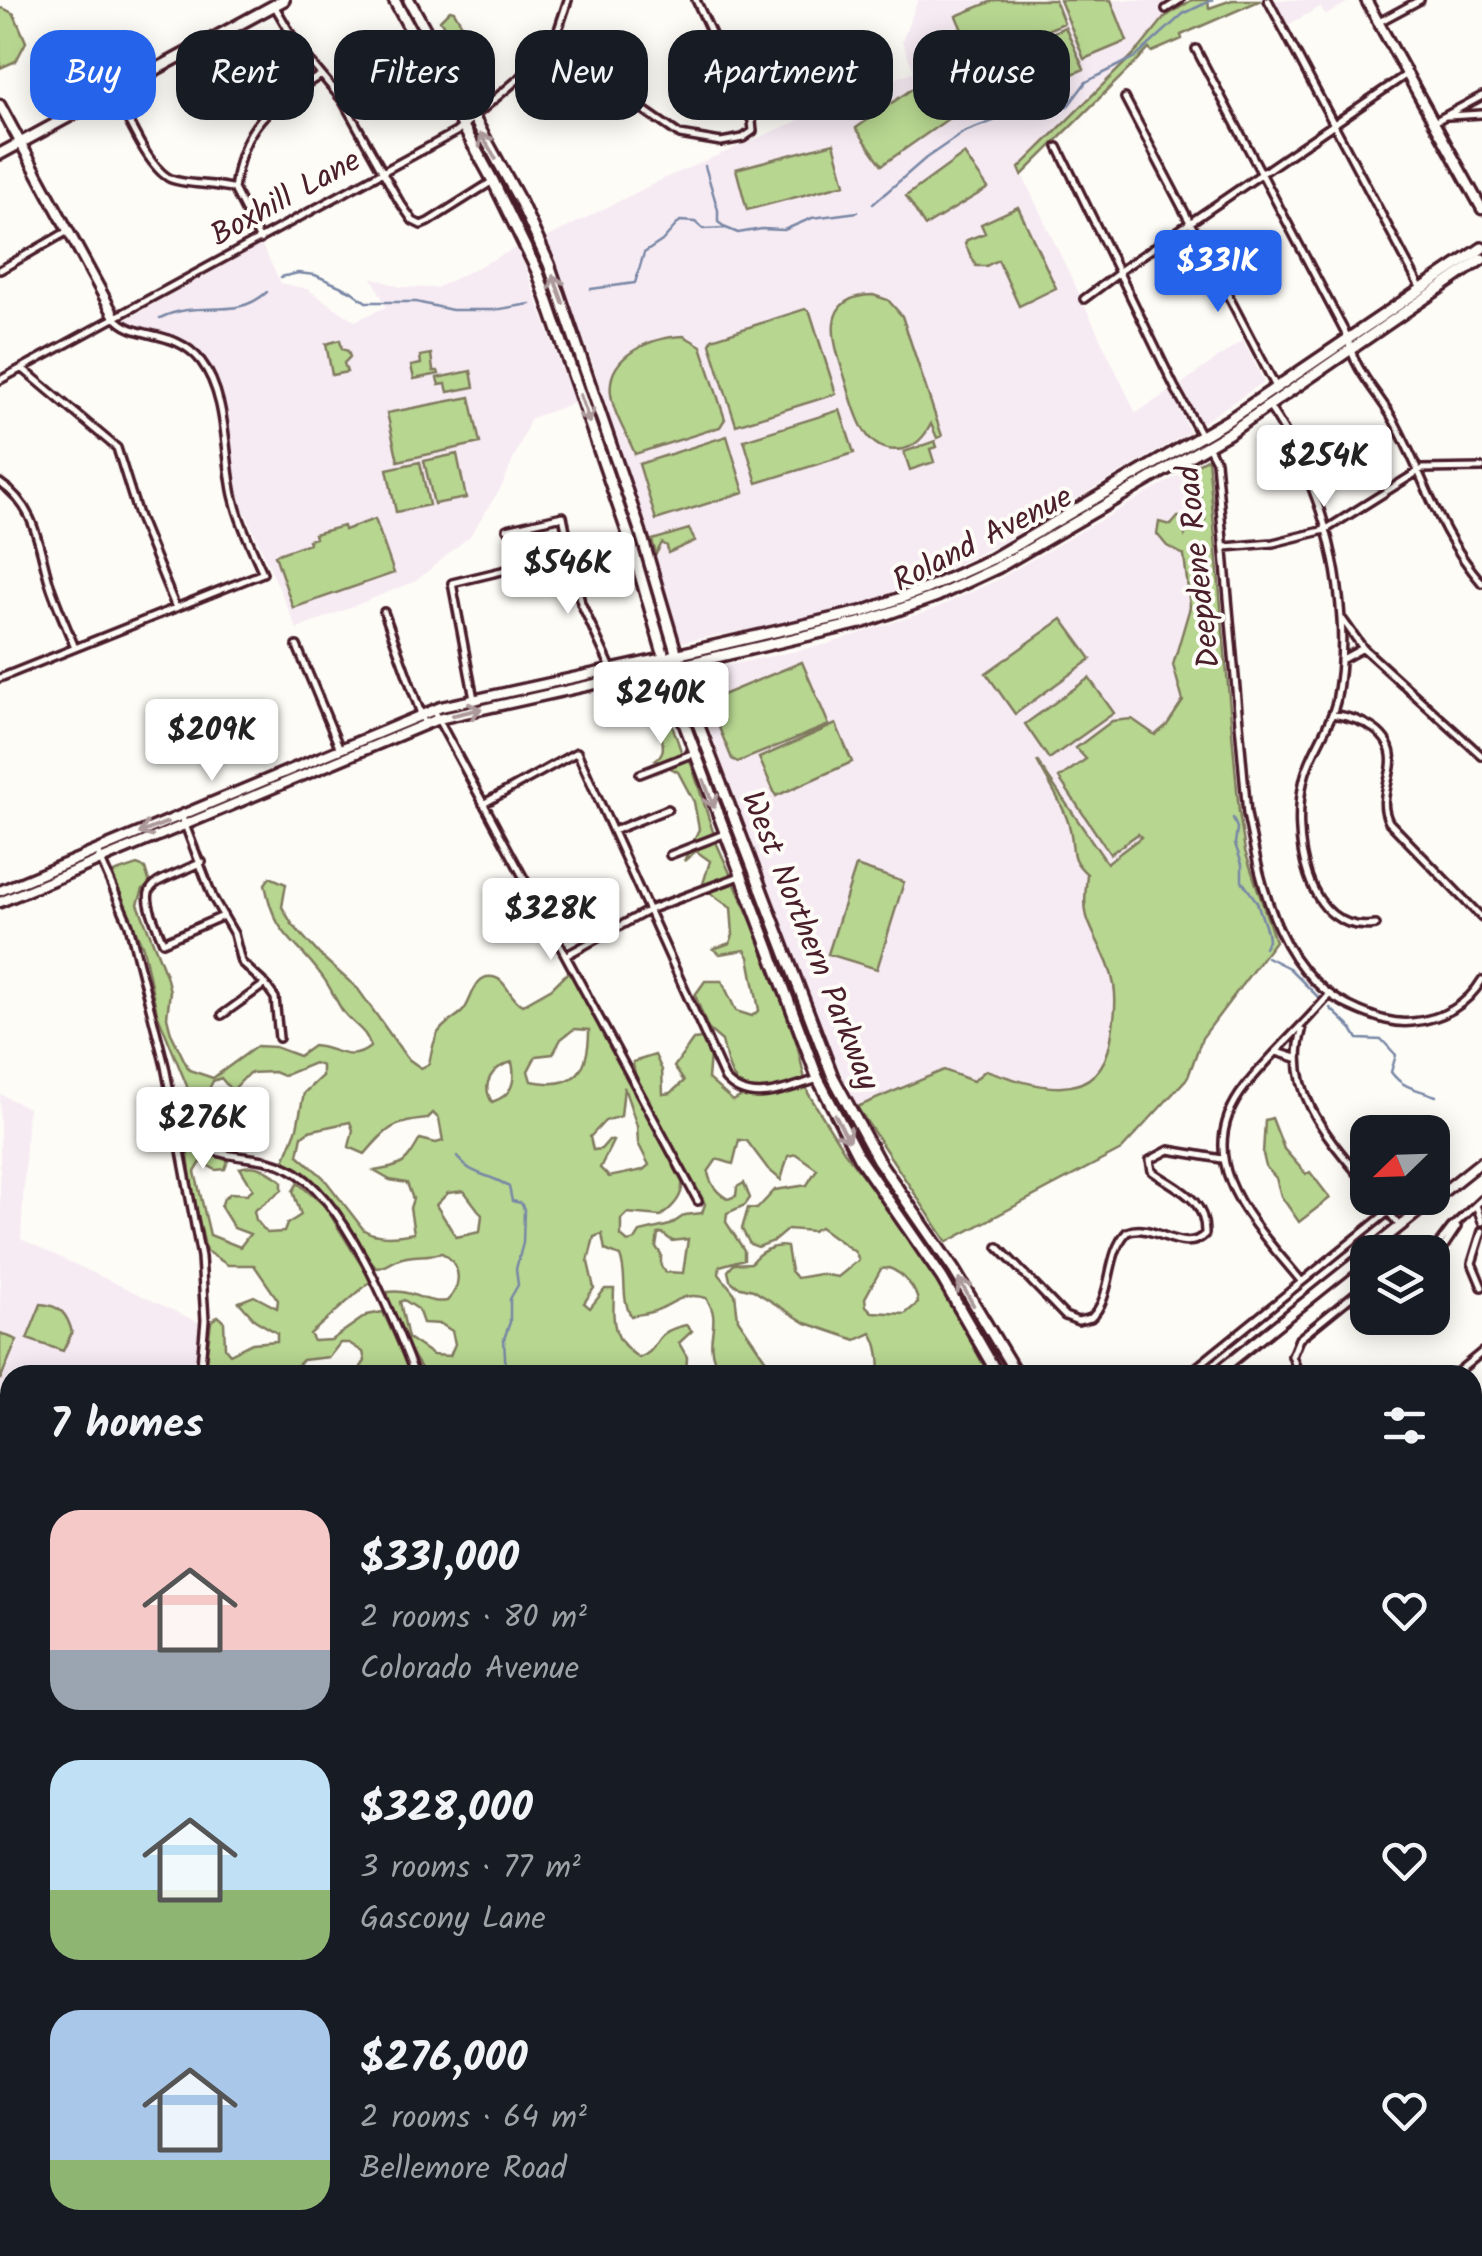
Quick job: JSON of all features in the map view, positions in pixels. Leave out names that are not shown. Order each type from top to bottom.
[{"type":"main road","name":"West Northern Parkway","points":[[394,0],[538,272],[630,540],[694,753],[818,1079],[866,1170],[942,1278],[992,1365]]},
{"type":"main road","name":"West Northern Parkway","points":[[408,0],[424,30]]},
{"type":"main road","points":[[156,69],[279,2]]},
{"type":"main road","points":[[0,154],[62,120]]},
{"type":"main road","name":"West Northern Parkway","points":[[473,120],[512,188],[548,264],[634,511],[714,769],[833,1077],[869,1146],[954,1270],[1011,1365]]},
{"type":"main road","name":"Roland Avenue","points":[[1205,441],[1262,397],[1279,392],[1350,350],[1482,248]]},
{"type":"main road","name":"Roland Avenue","points":[[665,663],[849,616],[928,588],[992,559],[1269,407],[1279,392],[1348,338],[1482,260]]},
{"type":"street","name":"Boxhill Lane","points":[[558,30],[568,0]]},
{"type":"street","points":[[648,113],[680,135],[721,142],[743,138],[753,131],[752,121],[696,0]]},
{"type":"street","points":[[1166,9],[1180,0]]},
{"type":"street","points":[[1268,0],[1423,293]]},
{"type":"street","points":[[1366,0],[1482,210]]},
{"type":"street","points":[[1378,22],[1420,0]]},
{"type":"street","points":[[279,2],[298,48],[343,101],[408,216],[421,224],[493,181]]},
{"type":"street","points":[[1196,50],[1348,338],[1350,350],[1395,423],[1449,539],[1482,583]]},
{"type":"street","points":[[260,240],[234,189],[240,156],[260,117],[272,104],[321,74]]},
{"type":"street","points":[[1084,299],[1407,74]]},
{"type":"street","name":"Boxhill Lane","points":[[495,99],[515,82]]},
{"type":"street","points":[[1434,122],[1482,96]]},
{"type":"street","points":[[1124,98],[1279,392]]},
{"type":"street","points":[[0,105],[115,318],[123,326],[180,342],[204,365],[218,398],[236,508],[264,573],[0,678]]},
{"type":"street","points":[[1445,116],[1482,114]]},
{"type":"street","points":[[130,120],[160,171],[172,180],[212,182],[234,189]]},
{"type":"street","name":"Boxhill Lane","points":[[0,380],[260,240],[470,120]]},
{"type":"street","name":"Deepdene Road","points":[[1058,147],[1118,273],[1216,461],[1244,779],[1257,864],[1284,942],[1329,996]]},
{"type":"street","points":[[0,270],[68,231]]},
{"type":"street","points":[[22,368],[117,448],[138,514],[176,608]]},
{"type":"street","points":[[1262,397],[1308,470],[1326,530],[1341,618],[1341,660],[1332,714],[1308,766],[1301,792],[1306,862],[1317,894],[1330,914],[1349,925],[1376,924]]},
{"type":"street","points":[[1225,547],[1273,544],[1326,530],[1416,471],[1482,468]]},
{"type":"street","points":[[0,482],[20,501],[32,521],[52,590],[75,648]]},
{"type":"street","points":[[508,529],[563,516],[581,603],[611,669]]},
{"type":"street","points":[[474,699],[452,583],[630,540]]},
{"type":"street","points":[[384,612],[425,725]]},
{"type":"street","points":[[1341,618],[1364,648],[1482,756]]},
{"type":"street","points":[[296,646],[344,760]]},
{"type":"street","points":[[1341,660],[1364,648]]},
{"type":"street","name":"Roland Avenue","points":[[0,891],[421,714],[611,669],[665,663]]},
{"type":"street","name":"Roland Avenue","points":[[0,902],[438,720],[665,663]]},
{"type":"street","points":[[536,686],[538,696]]},
{"type":"street","points":[[433,710],[698,1201]]},
{"type":"street","points":[[1332,714],[1364,722],[1385,741],[1392,762],[1384,801],[1386,815],[1482,918]]},
{"type":"street","points":[[484,804],[577,752],[726,1079],[747,1094],[762,1094],[818,1079]]},
{"type":"street","points":[[640,774],[694,753]]},
{"type":"street","points":[[613,831],[668,809]]},
{"type":"street","points":[[182,816],[212,898],[234,934],[244,966],[265,984],[276,1003],[279,1038]]},
{"type":"street","points":[[670,855],[724,834]]},
{"type":"street","points":[[97,851],[129,925],[147,986],[178,1135],[202,1270],[201,1365]]},
{"type":"street","points":[[202,862],[154,884],[147,895],[147,905],[164,942],[222,916]]},
{"type":"street","points":[[566,955],[651,910],[740,876]]},
{"type":"street","points":[[1302,1282],[1245,1211],[1222,1159],[1224,1132],[1243,1089],[1329,996],[1372,1016],[1410,1022],[1453,1010],[1469,998],[1482,980]]},
{"type":"street","points":[[222,1015],[265,984]]},
{"type":"street","points":[[1302,1028],[1296,1058],[1312,1111],[1350,1164]]},
{"type":"street","points":[[1276,1052],[1296,1058]]},
{"type":"street","points":[[178,1135],[216,1152],[274,1161],[301,1174],[366,1264],[412,1365]]},
{"type":"street","points":[[998,1247],[1065,1316],[1078,1321],[1092,1318],[1102,1303],[1116,1248],[1127,1232],[1144,1229],[1186,1243],[1205,1234],[1203,1214],[1191,1196],[1152,1171],[1150,1160],[1168,1150],[1222,1159]]},
{"type":"street","points":[[1226,1365],[1482,1160]]},
{"type":"street","points":[[1450,1238],[1460,1221],[1482,1200]]},
{"type":"street","points":[[1476,1205],[1482,1222]]},
{"type":"street","points":[[1199,1365],[1384,1215]]},
{"type":"street","points":[[1391,1215],[1400,1226]]},
{"type":"street","points":[[1482,1233],[1472,1263],[1482,1287]]},
{"type":"street","points":[[1295,1365],[1292,1356],[1299,1339],[1350,1297]]},
{"type":"shaded area","points":[[918,0],[1169,0],[1164,3],[1165,17],[1140,48],[1070,117],[1070,30],[913,30],[913,68],[902,41]]},
{"type":"shaded area","points":[[1274,0],[1352,0],[1326,15],[1320,7],[1288,25]]},
{"type":"shaded area","points":[[913,71],[913,120],[1067,120],[1019,168],[1136,413],[1170,391],[1190,432],[1001,543],[919,583],[859,605],[681,642],[592,361],[544,239],[665,178],[800,120],[893,120],[893,80]]},
{"type":"shaded area","points":[[261,244],[281,283],[307,289],[355,321],[386,307],[372,277],[400,287],[436,288],[518,247],[574,403],[531,418],[502,486],[470,536],[416,581],[297,629],[237,494],[219,386],[210,367],[197,347],[178,336],[131,327],[125,320]]},
{"type":"shaded area","points":[[1243,340],[1264,382],[1200,424],[1181,384]]},
{"type":"shaded area","points":[[1208,458],[1239,812],[1258,897],[1275,941],[1202,1038],[1188,1077],[1121,1150],[947,1242],[857,1107],[825,1037],[691,680],[695,672],[824,645],[934,609],[997,580]]},
{"type":"shaded area","points":[[0,1094],[28,1108],[21,1239],[198,1322],[195,1365],[0,1365]]},
{"type":"green space","points":[[995,0],[1055,0],[1064,23],[1047,30],[962,30],[956,16]]},
{"type":"green space","points":[[1060,0],[1111,0],[1127,41],[1084,59]]},
{"type":"green space","points":[[1192,0],[1208,0],[1209,8],[1232,0],[1261,0],[1181,35],[1182,39],[1152,52],[1149,49],[1022,175],[1019,168],[1140,48],[1165,17]]},
{"type":"green space","points":[[0,9],[14,14],[26,42],[16,61],[0,68]]},
{"type":"green space","points":[[450,10],[454,11],[465,30],[446,30],[440,20]]},
{"type":"green space","points":[[1070,38],[1084,69],[1070,75]]},
{"type":"green space","points":[[913,88],[913,120],[947,120],[882,165],[856,128],[867,120],[893,120],[893,102]]},
{"type":"green space","points":[[834,143],[845,184],[747,210],[736,169]]},
{"type":"green space","points":[[964,154],[988,188],[925,226],[906,196]]},
{"type":"green space","points":[[1018,207],[1056,288],[1019,306],[998,260],[976,266],[965,244],[985,233],[981,224]]},
{"type":"green space","points":[[873,295],[888,300],[902,316],[942,436],[937,438],[931,424],[912,446],[889,449],[878,445],[862,427],[837,351],[834,324],[843,304],[855,297]]},
{"type":"green space","points":[[805,309],[810,312],[836,394],[736,425],[710,344],[712,339]]},
{"type":"green space","points":[[684,336],[701,346],[725,419],[720,427],[635,454],[613,402],[611,380],[623,359],[634,351],[658,340]]},
{"type":"green space","points":[[340,340],[350,357],[344,363],[347,372],[332,375],[326,344]]},
{"type":"green space","points":[[431,354],[433,371],[439,374],[414,379],[411,366],[421,364],[420,356]]},
{"type":"green space","points":[[471,371],[474,387],[448,392],[446,384],[439,385],[437,378]]},
{"type":"green space","points":[[470,397],[480,443],[398,461],[387,413]]},
{"type":"green space","points":[[840,410],[854,453],[757,483],[744,440]]},
{"type":"green space","points":[[727,436],[744,492],[656,520],[639,464]]},
{"type":"green space","points":[[935,441],[937,447],[930,449],[934,462],[910,470],[904,452]]},
{"type":"green space","points":[[457,454],[466,498],[434,504],[424,461]]},
{"type":"green space","points":[[1208,458],[1239,812],[1245,851],[1275,941],[1202,1038],[1188,1077],[1121,1150],[947,1242],[857,1107],[944,1070],[973,1081],[986,1070],[1023,1082],[1061,1087],[1093,1076],[1104,1061],[1115,1012],[1112,976],[1086,915],[1087,874],[1075,858],[1064,812],[1037,761],[1107,863],[1141,837],[1138,834],[1110,854],[1059,778],[1086,759],[1076,748],[1112,721],[1132,719],[1155,735],[1183,701],[1173,665],[1190,607],[1184,555],[1167,546],[1157,534],[1159,522],[1171,525],[1182,517],[1185,535],[1190,525],[1205,520],[1194,466]]},
{"type":"green space","points":[[420,462],[429,505],[396,512],[387,469]]},
{"type":"green space","points":[[375,519],[394,573],[293,608],[275,555],[309,543],[314,534],[343,526],[344,530]]},
{"type":"green space","points":[[689,529],[695,541],[668,553],[662,543],[656,554],[652,540]]},
{"type":"green space","points":[[1062,619],[1091,659],[1015,714],[986,673]]},
{"type":"green space","points":[[802,662],[829,725],[738,762],[732,759],[708,701]]},
{"type":"green space","points":[[1089,678],[1114,713],[1049,759],[1025,724]]},
{"type":"green space","points":[[670,719],[681,751],[691,763],[717,844],[761,943],[797,1044],[808,1093],[844,1151],[926,1260],[984,1365],[880,1365],[871,1333],[856,1340],[806,1323],[730,1280],[728,1271],[734,1264],[751,1263],[762,1252],[777,1247],[787,1247],[791,1271],[797,1278],[820,1274],[838,1277],[859,1260],[855,1252],[820,1227],[812,1231],[788,1229],[774,1241],[758,1247],[750,1244],[742,1229],[748,1208],[757,1209],[775,1190],[807,1185],[817,1169],[796,1154],[788,1156],[781,1180],[747,1141],[739,1140],[733,1164],[717,1159],[708,1172],[712,1184],[724,1197],[736,1196],[737,1187],[744,1183],[750,1198],[745,1205],[727,1213],[726,1222],[744,1250],[744,1259],[720,1266],[719,1274],[735,1294],[738,1319],[773,1365],[715,1362],[711,1344],[713,1314],[706,1298],[686,1297],[631,1316],[620,1256],[605,1250],[602,1234],[594,1237],[588,1262],[594,1288],[584,1303],[590,1308],[605,1289],[614,1289],[615,1328],[623,1343],[639,1358],[666,1332],[686,1325],[692,1331],[679,1343],[687,1357],[687,1365],[420,1365],[396,1322],[388,1292],[447,1301],[457,1282],[453,1263],[442,1253],[404,1257],[376,1268],[322,1190],[305,1173],[284,1161],[297,1128],[304,1093],[322,1076],[322,1066],[314,1063],[283,1076],[274,1072],[249,1073],[232,1091],[221,1078],[213,1081],[210,1098],[231,1112],[225,1128],[227,1144],[201,1142],[189,1129],[185,1112],[187,1086],[157,1013],[143,948],[114,880],[113,873],[137,865],[145,868],[150,884],[143,889],[138,904],[166,975],[171,1033],[189,1070],[213,1078],[257,1046],[275,1047],[299,1056],[313,1046],[349,1054],[370,1047],[322,976],[280,927],[265,884],[270,877],[286,884],[282,907],[292,924],[358,989],[407,1058],[421,1068],[429,1064],[438,1033],[463,1011],[482,979],[497,979],[522,1005],[552,988],[570,970],[682,1182],[679,1197],[661,1216],[627,1213],[621,1219],[621,1236],[628,1242],[640,1232],[670,1225],[685,1215],[702,1213],[705,1204],[652,1110],[633,1062],[655,1055],[662,1070],[663,1094],[671,1093],[684,1081],[674,1067],[693,1040],[702,1039],[710,1054],[708,1079],[733,1101],[740,1097],[741,1088],[730,1071],[722,1041],[708,1029],[695,995],[705,981],[722,981],[736,1011],[752,1016],[759,1010],[745,950],[720,954],[713,949],[730,943],[731,908],[702,887],[710,861],[696,851],[684,861],[699,829],[694,802],[678,772],[655,760],[663,747],[662,722]],"holes":[[[574,1029],[589,1030],[583,1067],[569,1080],[559,1083],[531,1081],[528,1071],[536,1056],[553,1054],[561,1039]],[[512,1062],[514,1075],[509,1091],[492,1102],[487,1088],[490,1077]],[[624,1087],[637,1126],[638,1143],[649,1165],[643,1170],[609,1177],[600,1168],[613,1141],[593,1150],[590,1137],[605,1121],[621,1116]],[[433,1113],[439,1119],[443,1141],[420,1139],[403,1163],[374,1171],[407,1183],[413,1199],[410,1208],[414,1233],[382,1236],[364,1230],[323,1177],[298,1155],[302,1136],[309,1131],[350,1122],[353,1130],[349,1147],[365,1154],[392,1128],[427,1119]],[[464,1191],[482,1215],[480,1232],[456,1237],[436,1205],[448,1193]],[[658,1234],[672,1241],[688,1239],[683,1273],[666,1272],[661,1266],[661,1254],[656,1247]],[[889,1268],[899,1274],[915,1292],[918,1303],[905,1314],[872,1312],[866,1306],[865,1298],[881,1269]],[[404,1300],[418,1309],[423,1323],[441,1324],[452,1331],[455,1344],[450,1356],[433,1355],[408,1338],[400,1302]]]},
{"type":"green space","points":[[836,724],[852,762],[776,796],[759,758]]},
{"type":"green space","points":[[856,866],[904,882],[877,969],[828,954]]},
{"type":"green space","points":[[1272,1118],[1284,1149],[1306,1174],[1310,1172],[1330,1198],[1299,1222],[1266,1167],[1265,1120]]},
{"type":"green space","points":[[237,1120],[266,1123],[264,1140],[235,1137]]},
{"type":"green space","points":[[187,1147],[228,1161],[225,1169],[216,1170],[201,1162],[195,1172],[210,1235],[240,1247],[250,1234],[234,1228],[221,1207],[231,1193],[247,1194],[253,1189],[240,1168],[257,1167],[282,1181],[282,1190],[254,1211],[267,1233],[284,1232],[287,1224],[301,1215],[293,1191],[298,1183],[325,1206],[371,1281],[310,1334],[314,1341],[331,1340],[367,1315],[383,1312],[407,1365],[362,1365],[363,1352],[349,1343],[340,1343],[329,1357],[303,1360],[298,1365],[205,1365],[211,1322],[218,1316],[224,1321],[225,1348],[230,1354],[252,1343],[277,1341],[277,1333],[255,1320],[239,1302],[254,1296],[277,1308],[278,1300],[254,1265],[228,1265],[206,1251]]},
{"type":"green space","points":[[41,1304],[58,1309],[68,1320],[72,1332],[63,1351],[27,1339]]},
{"type":"green space","points":[[0,1333],[17,1340],[6,1365],[0,1365]]},
{"type":"waterway","points":[[873,204],[926,158],[964,132],[1033,106],[1068,106],[1086,82],[1137,56],[1183,14],[1212,0]]},
{"type":"waterway","points":[[705,166],[718,222],[726,228]]},
{"type":"waterway","points":[[591,289],[635,283],[644,253],[680,221],[695,222],[703,229],[726,228],[738,233],[784,230],[812,218],[858,212]]},
{"type":"waterway","points":[[281,277],[315,275],[366,302],[416,302],[452,310],[494,310],[530,304]]},
{"type":"waterway","points":[[160,318],[175,312],[242,306],[267,292]]},
{"type":"waterway","points":[[1233,818],[1242,881],[1257,902],[1267,932],[1264,948]]},
{"type":"waterway","points":[[1267,957],[1289,968],[1319,998]]},
{"type":"waterway","points":[[1330,1008],[1358,1039],[1382,1040],[1396,1055],[1391,1072],[1401,1082],[1436,1096]]},
{"type":"waterway","points":[[457,1156],[474,1171],[509,1187],[512,1201],[521,1203],[524,1209],[523,1243],[516,1269],[518,1285],[510,1299],[510,1322],[504,1339],[505,1365]]}]
